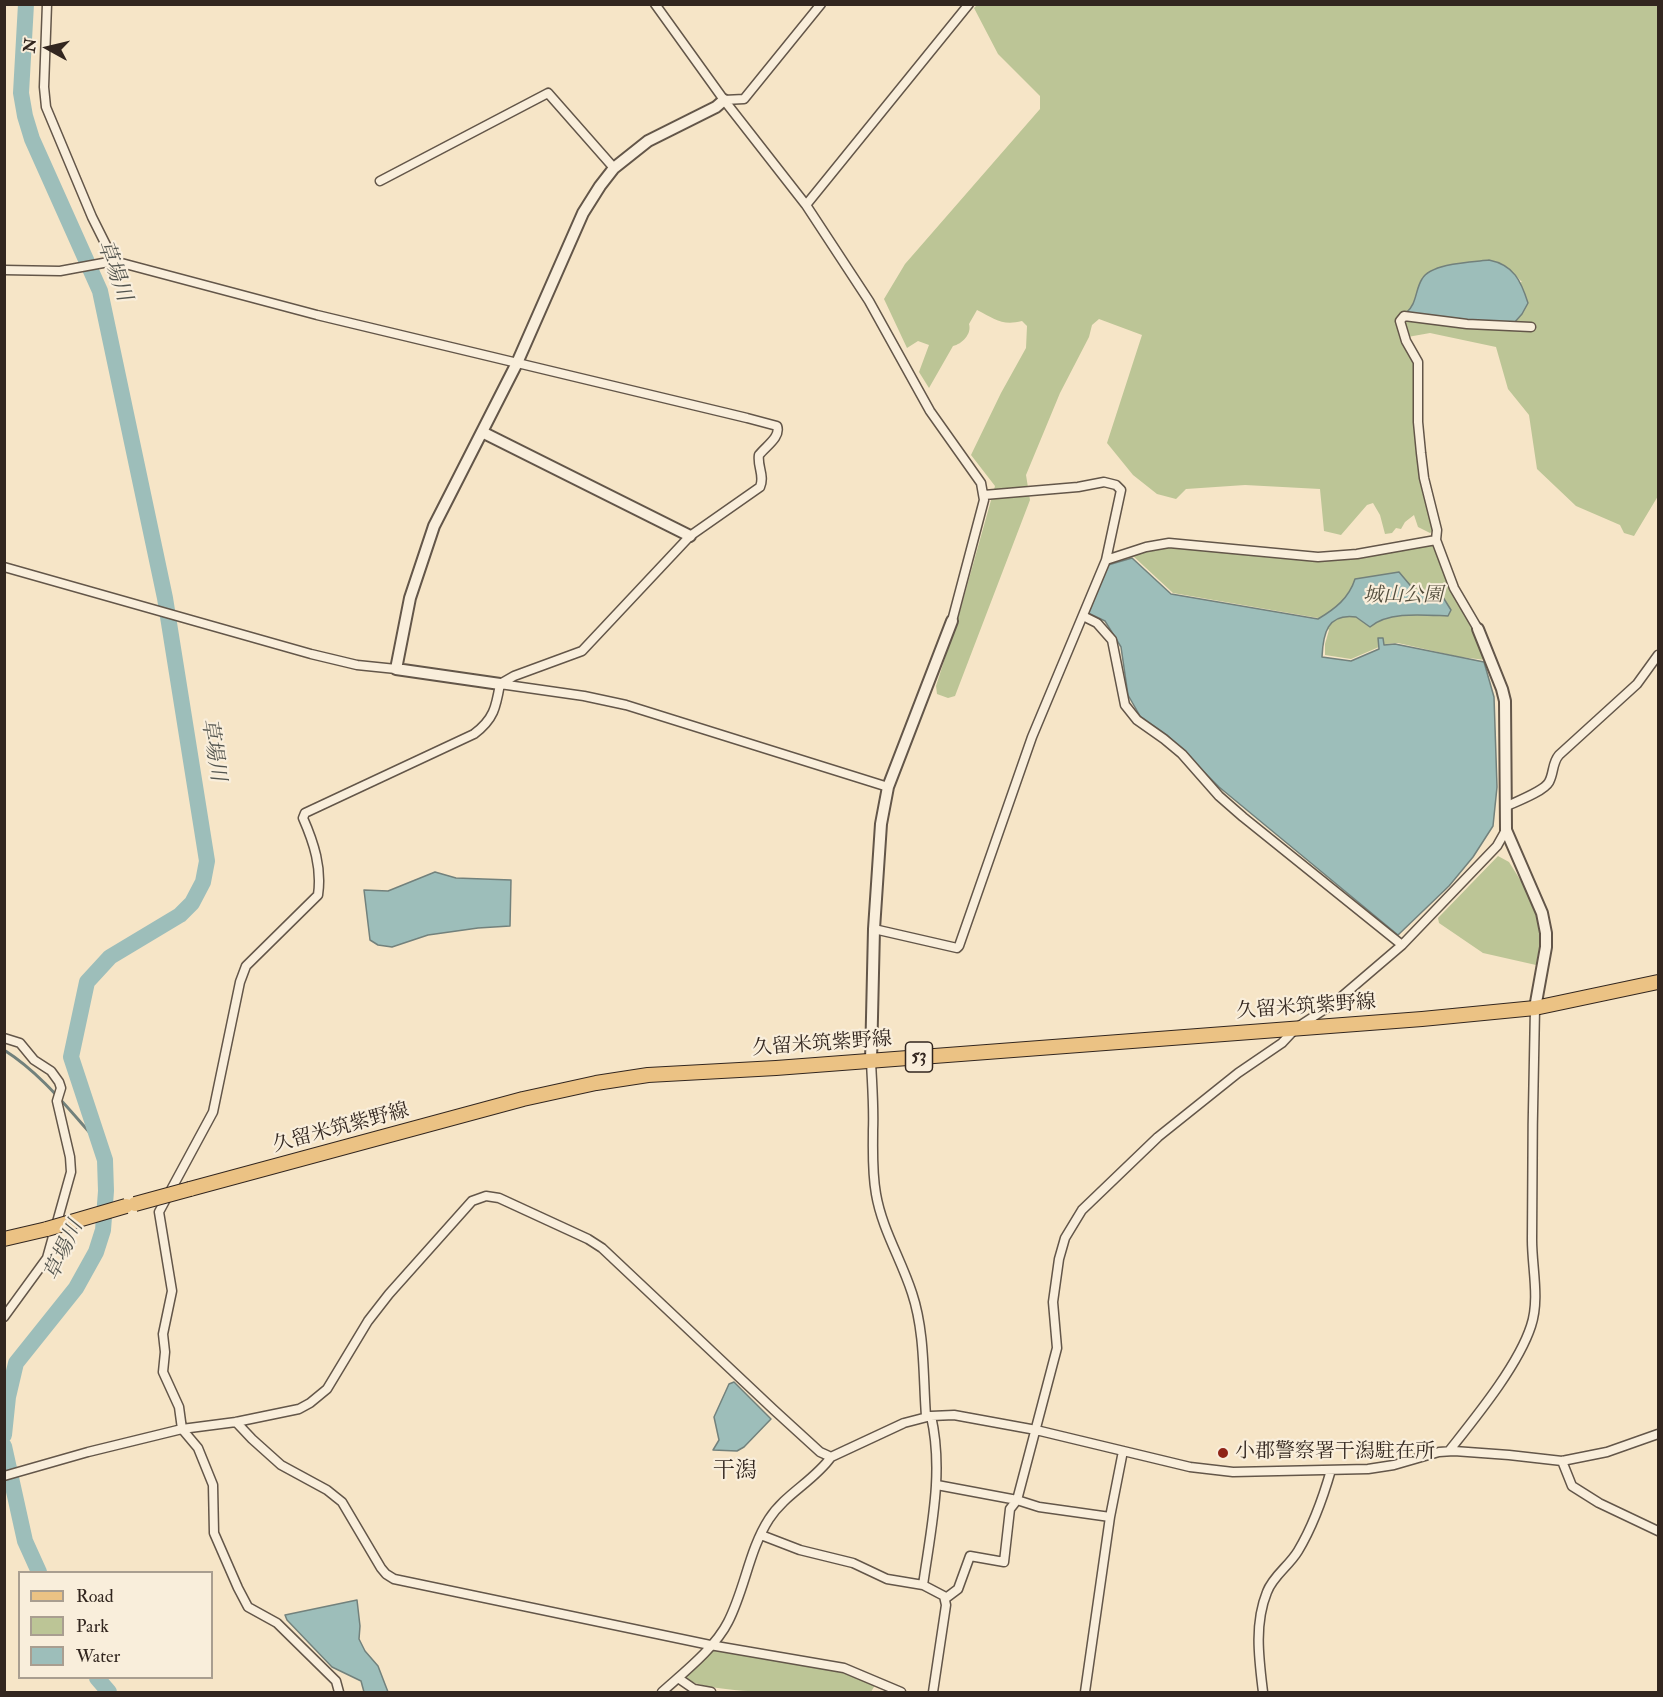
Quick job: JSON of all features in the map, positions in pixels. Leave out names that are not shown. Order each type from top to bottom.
[{"type":"main road","name":"久留米筑紫野線","points":[[4,1239],[523,1099],[596,1083],[648,1075],[871,1061],[1422,1019],[1535,1008],[1659,982]]},
{"type":"street","points":[[47,4],[44,87],[46,108],[92,217],[114,261]]},
{"type":"street","points":[[655,4],[724,100],[806,205],[869,301],[930,411],[981,483],[984,495],[980,519],[952,621],[888,787],[878,849],[871,1061],[872,1163],[882,1219],[912,1293],[917,1312],[928,1416],[936,1438],[937,1485],[923,1585]]},
{"type":"street","points":[[396,669],[410,598],[434,526],[517,363],[583,213],[600,186],[614,168],[648,141],[716,107],[724,100],[744,99],[821,4]]},
{"type":"street","points":[[806,205],[969,4]]},
{"type":"street","points":[[380,181],[548,93],[614,168]]},
{"type":"street","points":[[4,270],[60,272],[114,261],[317,315],[777,426],[779,429],[778,435],[759,455],[762,477],[760,487],[690,536],[582,651],[514,676],[500,684],[493,713],[487,725],[474,734],[305,813],[303,818],[315,846],[318,895],[246,966],[240,982],[213,1112],[159,1212],[172,1291],[163,1334],[164,1372],[179,1407],[182,1429],[198,1448],[213,1485],[214,1533],[248,1607],[277,1623],[336,1681],[339,1692]]},
{"type":"street","points":[[1449,1451],[1511,1365],[1532,1325],[1535,1300],[1532,1243],[1535,1008],[1546,947],[1545,922],[1506,830],[1502,689],[1478,629],[1454,588],[1436,540],[1437,530],[1424,478],[1421,453],[1418,422],[1418,362],[1406,341],[1400,321],[1404,316],[1467,324],[1531,327]]},
{"type":"street","points":[[482,432],[690,536]]},
{"type":"street","points":[[874,929],[957,948],[959,946],[1032,738],[1106,560],[1121,490],[1116,485],[1104,482],[1078,487],[984,495]]},
{"type":"street","points":[[1106,560],[1146,547],[1169,543],[1318,557],[1357,554],[1436,540]]},
{"type":"street","points":[[4,567],[311,654],[357,664],[584,696],[626,705],[888,787]]},
{"type":"street","points":[[1083,616],[1097,623],[1112,640],[1125,705],[1137,720],[1182,754],[1219,796],[1242,817],[1402,945]]},
{"type":"street","points":[[1507,806],[1543,788],[1549,782],[1554,761],[1559,755],[1636,684],[1659,655]]},
{"type":"street","points":[[933,1692],[946,1598],[958,1589],[970,1556],[1004,1562],[1010,1509],[1017,1500],[1057,1348],[1053,1302],[1065,1238],[1071,1224],[1095,1197],[1158,1137],[1238,1073],[1333,1004],[1402,945],[1497,846],[1506,830]]},
{"type":"street","points":[[4,1038],[20,1043],[34,1059],[51,1071],[59,1082],[61,1088],[57,1101],[70,1157],[71,1172],[47,1258],[4,1317]]},
{"type":"street","points":[[4,1476],[182,1429],[236,1422],[299,1409],[310,1403],[327,1389],[369,1321],[389,1294],[472,1201],[486,1196],[507,1202],[588,1239],[602,1248],[820,1452],[831,1457]]},
{"type":"street","points":[[662,1692],[720,1636],[733,1612],[769,1518],[785,1500],[831,1457],[893,1428],[928,1416],[954,1415],[1036,1430],[1212,1470],[1332,1470],[1394,1465],[1417,1457],[1449,1451],[1562,1461],[1607,1452],[1659,1434]]},
{"type":"street","points":[[236,1422],[281,1465],[327,1490],[342,1502],[381,1568],[394,1579],[710,1645],[844,1668],[901,1692]]},
{"type":"street","points":[[1084,1692],[1110,1517],[1123,1451]]},
{"type":"street","points":[[1562,1461],[1572,1486],[1599,1503],[1659,1531]]},
{"type":"street","points":[[1263,1692],[1258,1646],[1263,1603],[1268,1588],[1297,1553],[1308,1532],[1332,1470]]},
{"type":"street","points":[[937,1485],[1017,1500],[1039,1507],[1110,1517]]},
{"type":"street","points":[[761,1535],[800,1550],[854,1563],[887,1579],[923,1585],[936,1590],[946,1598]]},
{"type":"street","points":[[678,1678],[694,1689],[711,1692]]},
{"type":"green space","points":[[977,5],[1658,5],[1658,496],[1634,536],[1624,533],[1620,525],[1576,506],[1537,469],[1529,415],[1508,389],[1496,347],[1430,333],[1402,338],[1414,363],[1433,531],[1430,533],[1418,527],[1414,515],[1405,522],[1401,529],[1396,528],[1392,533],[1385,534],[1380,515],[1373,503],[1367,505],[1341,535],[1324,531],[1320,489],[1245,485],[1186,489],[1176,499],[1157,494],[1133,475],[1107,443],[1142,335],[1099,319],[1092,325],[1089,337],[1060,393],[1026,475],[1030,500],[955,696],[948,698],[937,694],[936,686],[995,486],[971,455],[1026,348],[1027,326],[1022,321],[1009,323],[999,321],[977,310],[969,324],[968,335],[963,341],[953,346],[929,388],[919,372],[929,345],[918,341],[907,348],[884,299],[905,264],[1040,109],[1040,96],[998,54],[974,8]],"holes":[[[1496,262],[1511,271],[1522,282],[1407,312]]]},
{"type":"green space","name":"城山公園","points":[[1432,545],[1472,625],[1486,660],[1460,657],[1398,643],[1386,644],[1351,659],[1325,655],[1329,630],[1318,618],[1173,593],[1132,555],[1164,546],[1304,559]]},
{"type":"green space","points":[[1498,856],[1509,862],[1524,886],[1537,917],[1541,938],[1536,965],[1483,953],[1439,923],[1438,918]]},
{"type":"green space","points":[[713,1649],[843,1671],[875,1685],[871,1692],[745,1691],[698,1684],[686,1678],[687,1673]]},
{"type":"water","points":[[1489,260],[1505,266],[1515,275],[1528,303],[1514,323],[1425,317],[1406,313],[1412,305],[1422,279],[1427,274],[1443,266]]},
{"type":"water","points":[[1132,558],[1171,594],[1318,619],[1341,602],[1355,579],[1399,572],[1415,591],[1441,594],[1451,610],[1448,616],[1396,616],[1386,618],[1370,627],[1356,617],[1339,618],[1328,627],[1324,640],[1322,657],[1351,661],[1379,649],[1378,638],[1383,638],[1384,645],[1395,644],[1484,662],[1494,697],[1497,787],[1493,826],[1473,857],[1449,886],[1398,935],[1219,787],[1167,735],[1140,716],[1128,695],[1121,647],[1105,621],[1088,613],[1108,565]]},
{"type":"water","points":[[435,872],[456,878],[511,880],[510,926],[428,935],[392,947],[378,945],[370,940],[364,890],[388,891]]},
{"type":"water","points":[[734,1382],[771,1419],[744,1447],[737,1451],[713,1450],[719,1440],[714,1417],[729,1384]]},
{"type":"water","points":[[357,1600],[359,1639],[365,1651],[378,1666],[388,1692],[364,1692],[361,1681],[332,1667],[287,1620],[285,1615]]},
{"type":"waterway","name":"草場川","points":[[4,1435],[8,1397],[16,1363],[76,1288],[96,1252],[103,1230],[106,1191],[105,1160],[71,1057],[87,982],[110,957],[180,915],[192,903],[203,882],[207,861],[165,598],[100,291],[32,139],[25,116],[21,93],[26,4]]},
{"type":"waterway","points":[[4,1050],[43,1081],[99,1143]]},
{"type":"waterway","name":"草場川","points":[[4,1446],[25,1541],[39,1571]]},
{"type":"waterway","name":"草場川","points":[[98,1679],[109,1692]]},
{"type":"place","name":"小郡警察署干潟駐在所","points":[[1223,1453]]},
{"type":"district","name":"干潟","points":[[735,1472]]}]
